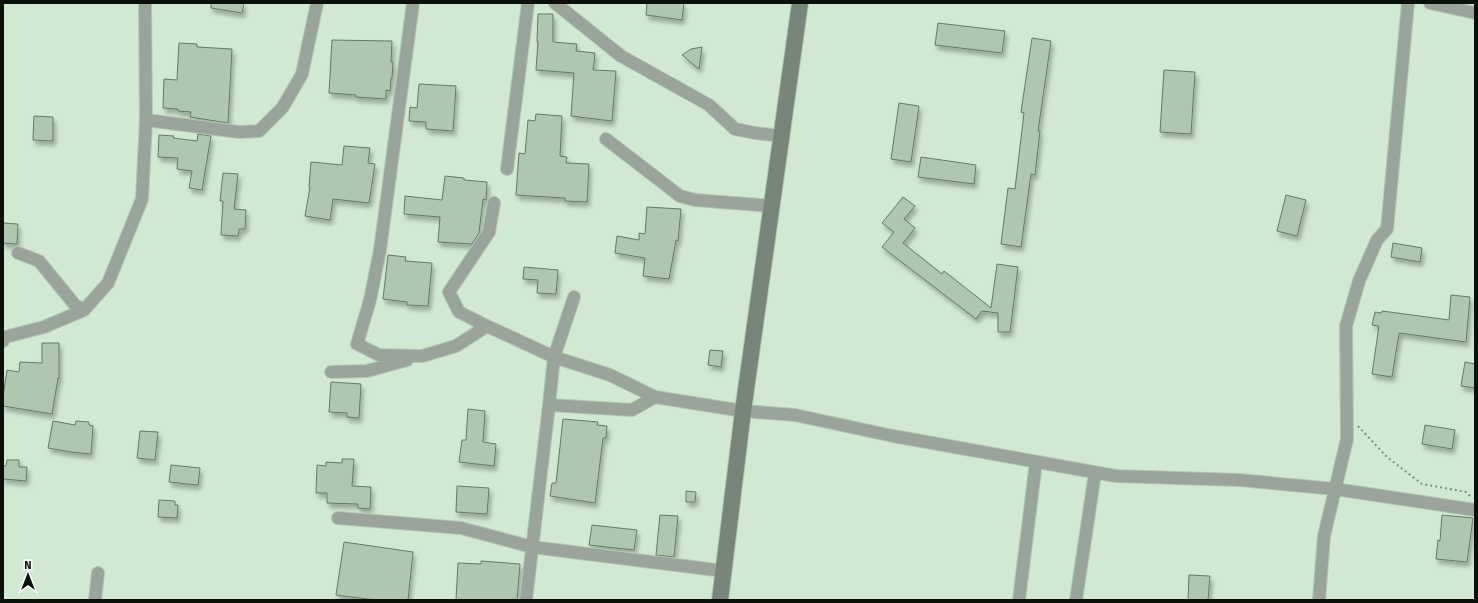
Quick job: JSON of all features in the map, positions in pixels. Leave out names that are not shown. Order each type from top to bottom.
[{"type":"street","points":[[3,341],[5,337],[44,327],[84,310],[108,283],[142,199],[146,120],[145,3]]},
{"type":"street","points":[[146,120],[239,132],[259,131],[283,108],[302,74],[317,3]]},
{"type":"street","points":[[413,3],[380,250],[370,300],[357,344],[379,356],[422,356]]},
{"type":"street","points":[[506,169],[528,3]]},
{"type":"street","points":[[556,3],[621,56],[709,105],[735,129],[782,136]]},
{"type":"street","points":[[720,600],[744,411],[800,3]]},
{"type":"street","points":[[1320,600],[1324,536],[1347,439],[1346,326],[1359,281],[1377,240],[1386,229],[1408,3]]},
{"type":"street","points":[[1430,3],[1475,13]]},
{"type":"street","points":[[606,139],[680,196],[695,200],[772,206]]},
{"type":"street","points":[[494,202],[489,232],[449,292],[459,312],[554,357],[610,375],[655,397],[744,411],[795,416],[893,436],[1116,476],[1238,480],[1336,489],[1475,510]]},
{"type":"street","points":[[18,253],[39,261],[75,305],[84,310]]},
{"type":"street","points":[[526,600],[554,357],[574,297]]},
{"type":"street","points":[[331,372],[367,371],[456,346],[487,326]]},
{"type":"street","points":[[549,405],[632,410],[655,397]]},
{"type":"street","points":[[1019,600],[1036,462]]},
{"type":"street","points":[[1076,600],[1095,472]]},
{"type":"street","points":[[338,518],[461,528],[532,547],[724,571]]},
{"type":"street","points":[[94,600],[98,573]]},
{"type":"path","points":[[1347,413],[1387,457],[1422,484],[1466,492],[1475,501]]},
{"type":"building","points":[[211,3],[244,3],[242,13],[211,8]]},
{"type":"building","points":[[647,3],[684,3],[682,20],[646,15]]},
{"type":"building","points":[[538,14],[553,14],[553,42],[577,44],[576,51],[595,53],[593,70],[616,71],[612,121],[571,116],[574,73],[536,70]]},
{"type":"building","points":[[938,23],[1005,31],[1002,53],[935,45]]},
{"type":"building","points":[[1032,38],[1051,41],[1038,131],[1040,131],[1035,175],[1031,174],[1021,247],[1001,244],[1008,188],[1015,189],[1024,113],[1021,112]]},
{"type":"building","points":[[332,40],[392,41],[392,78],[390,91],[386,90],[386,99],[329,93]]},
{"type":"building","points":[[179,43],[197,44],[197,47],[232,49],[228,123],[190,117],[191,112],[163,108],[164,79],[177,80]]},
{"type":"building","points":[[702,47],[699,69],[682,55],[691,49]]},
{"type":"building","points":[[1164,70],[1195,72],[1191,134],[1160,132]]},
{"type":"building","points":[[419,84],[456,86],[453,131],[426,129],[426,122],[409,121],[410,107],[417,108]]},
{"type":"building","points":[[899,103],[919,106],[911,162],[891,159]]},
{"type":"building","points":[[536,114],[562,116],[560,156],[567,157],[566,163],[589,164],[587,202],[565,201],[565,198],[516,195],[519,153],[525,154],[528,120],[535,121]]},
{"type":"building","points":[[34,116],[53,117],[53,141],[33,140]]},
{"type":"building","points":[[198,134],[211,136],[202,190],[189,188],[192,171],[177,169],[178,158],[158,157],[159,135],[174,136],[173,138],[197,141]]},
{"type":"building","points":[[344,146],[370,148],[368,163],[375,164],[369,203],[333,199],[330,220],[305,216],[310,187],[311,162],[342,165]]},
{"type":"building","points":[[921,157],[976,165],[974,184],[918,177]]},
{"type":"building","points":[[223,173],[238,174],[234,209],[246,210],[245,229],[239,229],[238,236],[221,235],[223,201],[220,201]]},
{"type":"building","points":[[445,176],[464,178],[464,180],[487,182],[486,200],[483,199],[479,233],[472,244],[438,242],[440,217],[404,214],[405,196],[442,200]]},
{"type":"building","points":[[1286,195],[1306,200],[1297,236],[1277,231]]},
{"type":"building","points":[[903,197],[915,206],[904,219],[915,228],[903,243],[942,274],[944,271],[991,308],[997,264],[1018,267],[1010,332],[998,332],[998,313],[982,311],[976,319],[882,247],[894,232],[882,223]]},
{"type":"building","points":[[647,207],[681,209],[678,241],[676,240],[669,279],[643,276],[645,258],[615,253],[617,236],[639,240],[639,233],[645,234]]},
{"type":"building","points":[[3,223],[18,224],[17,244],[3,243]]},
{"type":"building","points":[[1393,243],[1422,248],[1420,262],[1391,257]]},
{"type":"building","points":[[388,255],[406,257],[405,261],[432,263],[428,306],[407,305],[407,302],[383,299]]},
{"type":"building","points":[[524,267],[558,270],[556,294],[537,293],[538,280],[523,279]]},
{"type":"building","points":[[1451,295],[1470,297],[1466,342],[1399,333],[1392,377],[1372,374],[1379,326],[1372,325],[1375,312],[1381,313],[1382,311],[1449,320]]},
{"type":"building","points":[[42,343],[59,343],[59,379],[58,378],[52,414],[3,406],[7,370],[19,372],[20,362],[42,363]]},
{"type":"building","points":[[710,350],[723,351],[721,367],[708,365]]},
{"type":"building","points":[[1465,362],[1475,364],[1475,388],[1461,386]]},
{"type":"building","points":[[331,382],[361,384],[359,418],[347,417],[347,413],[329,412]]},
{"type":"building","points":[[468,409],[485,411],[483,442],[496,444],[494,466],[459,462],[462,440],[466,440]]},
{"type":"building","points":[[563,419],[598,422],[597,425],[607,426],[606,438],[603,438],[595,503],[550,496],[552,483],[556,483]]},
{"type":"building","points":[[53,421],[75,425],[76,421],[89,422],[89,425],[93,426],[91,454],[48,448]]},
{"type":"building","points":[[1425,425],[1455,430],[1452,449],[1422,444]]},
{"type":"building","points":[[140,431],[158,432],[155,460],[137,458]]},
{"type":"building","points":[[342,459],[354,459],[352,486],[371,487],[370,509],[358,508],[358,504],[327,503],[327,493],[316,493],[317,465],[326,466],[326,462],[342,463]]},
{"type":"building","points":[[7,460],[19,460],[19,467],[27,467],[26,481],[3,479],[3,466],[6,466]]},
{"type":"building","points":[[171,465],[200,468],[198,485],[169,482]]},
{"type":"building","points":[[457,486],[489,488],[487,514],[456,512]]},
{"type":"building","points":[[686,491],[696,492],[695,502],[686,502]]},
{"type":"building","points":[[159,500],[175,501],[175,505],[178,505],[177,518],[158,517]]},
{"type":"building","points":[[660,515],[678,516],[674,557],[656,555]]},
{"type":"building","points":[[1442,515],[1473,518],[1467,562],[1436,559],[1438,540],[1440,541]]},
{"type":"building","points":[[592,525],[637,530],[634,550],[589,545]]},
{"type":"building","points":[[344,542],[413,552],[408,600],[375,600],[336,595]]},
{"type":"building","points":[[481,561],[520,564],[517,600],[456,600],[458,563],[481,564]]},
{"type":"building","points":[[1189,575],[1210,576],[1208,600],[1188,600]]}]
